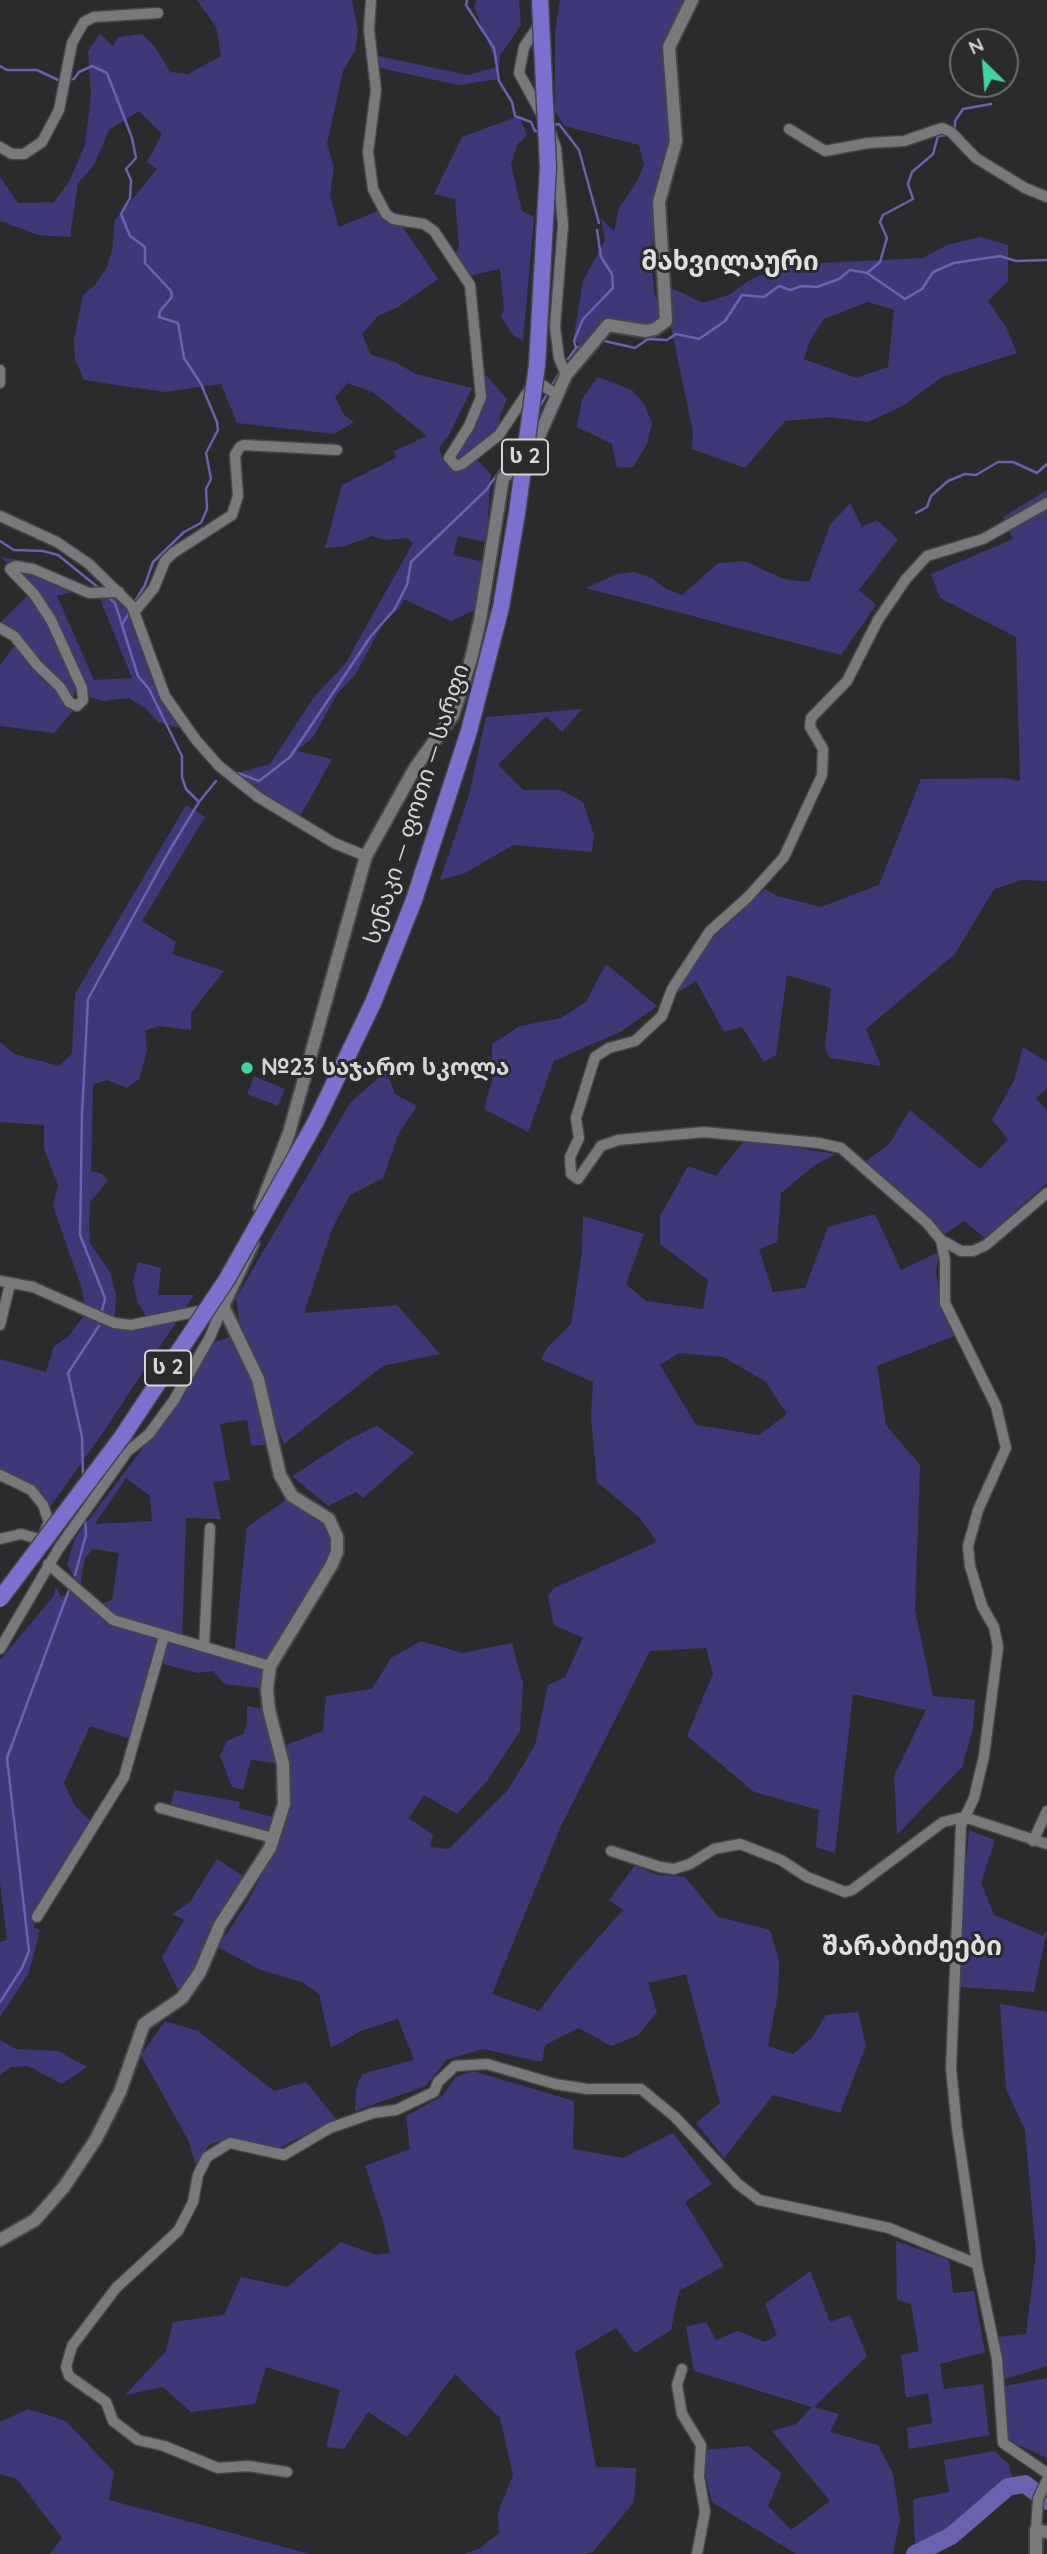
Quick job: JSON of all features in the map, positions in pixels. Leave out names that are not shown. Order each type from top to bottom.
[{"type":"highway","name":"სენაკი — ფოთი — სარფი","points":[[0,1599],[121,1437],[204,1312],[282,1187],[373,1003],[414,900],[469,730],[501,607],[517,513],[537,365],[548,167],[540,0]]},
{"type":"street","points":[[371,0],[369,30],[376,90],[368,152],[373,189],[386,215],[424,224],[433,232],[470,285],[481,397],[469,426],[450,453],[453,463],[456,466],[462,464],[485,447],[510,422],[533,384],[551,390]]},
{"type":"street","points":[[547,0],[537,30],[524,47],[519,73],[556,148],[563,225],[555,327],[559,358],[566,375]]},
{"type":"street","points":[[0,1649],[59,1548],[127,1452],[149,1434],[174,1400],[211,1337],[223,1306],[248,1260],[260,1210],[289,1133],[366,856],[415,768],[453,715],[480,620],[503,478],[535,445],[551,390],[608,325],[646,331],[655,329],[666,321],[659,202],[676,141],[668,47],[692,0]]},
{"type":"street","points":[[0,147],[12,154],[24,154],[42,142],[59,110],[72,43],[84,22],[94,17],[158,13]]},
{"type":"street","points":[[789,129],[825,151],[868,143],[904,141],[942,128],[951,132],[976,158],[1025,188],[1047,197]]},
{"type":"street","points":[[0,370],[0,383]]},
{"type":"street","points":[[135,611],[154,588],[165,561],[173,553],[232,516],[238,496],[235,455],[240,447],[244,445],[338,450]]},
{"type":"street","points":[[1047,501],[983,539],[927,556],[906,579],[878,620],[847,681],[811,718],[810,727],[823,749],[822,775],[783,857],[748,898],[710,931],[672,989],[662,1016],[635,1041],[609,1048],[595,1057],[576,1118],[579,1138],[570,1157],[571,1174],[578,1179],[601,1146],[618,1140],[704,1132],[819,1143],[841,1148],[927,1223],[941,1240],[961,1251],[979,1248],[1047,1192]]},
{"type":"street","points":[[0,516],[57,542],[89,564],[119,592],[135,611],[165,696],[214,761],[258,797],[334,844],[366,856]]},
{"type":"street","points":[[0,628],[14,636],[37,665],[60,687],[69,702],[77,706],[83,700],[82,688],[51,620],[34,594],[10,569],[15,566],[33,569],[89,593],[119,592]]},
{"type":"street","points":[[941,1240],[945,1260],[945,1303],[996,1406],[1006,1448],[978,1510],[968,1546],[970,1566],[982,1606],[994,1627],[998,1647],[984,1756],[974,1798],[964,1818],[956,1912],[951,2069],[977,2263],[997,2359],[1003,2443],[1047,2473]]},
{"type":"street","points":[[0,1325],[5,1282],[33,1287],[114,1323],[131,1325],[223,1306]]},
{"type":"street","points":[[0,2240],[35,2220],[64,2188],[96,2139],[120,2092],[144,2024],[181,1998],[200,1972],[220,1925],[273,1838],[284,1804],[282,1764],[269,1710],[267,1689],[270,1667],[331,1566],[337,1552],[337,1537],[329,1519],[292,1496],[280,1475],[258,1379],[223,1306]]},
{"type":"street","points":[[0,1475],[31,1490],[43,1505],[49,1522],[42,1538]]},
{"type":"street","points":[[204,1647],[210,1528]]},
{"type":"street","points":[[0,1539],[21,1534],[42,1538],[59,1548]]},
{"type":"street","points":[[48,1564],[80,1589],[104,1615],[164,1636],[270,1667]]},
{"type":"street","points":[[37,1917],[124,1777],[164,1636]]},
{"type":"street","points":[[160,1808],[273,1838]]},
{"type":"street","points":[[1033,1841],[1047,1811]]},
{"type":"street","points":[[611,1851],[674,1869],[690,1864],[713,1849],[740,1844],[781,1860],[807,1877],[845,1892],[852,1890],[943,1822],[964,1818],[1047,1844]]},
{"type":"street","points":[[286,2472],[248,2466],[218,2468],[164,2446],[138,2440],[113,2421],[106,2402],[69,2376],[66,2367],[72,2346],[116,2288],[178,2231],[193,2202],[198,2175],[207,2157],[230,2143],[284,2155],[330,2128],[373,2113],[396,2110],[434,2092],[438,2082],[455,2066],[501,2067],[555,2084],[587,2089],[641,2089],[675,2117],[738,2184],[759,2200],[889,2228],[977,2263]]},
{"type":"street","points":[[682,2369],[677,2385],[682,2414],[701,2445],[699,2477],[705,2512],[697,2554]]},
{"type":"street","points":[[1036,2554],[1041,2531],[1038,2498],[1047,2480]]},
{"type":"shaded area","points":[[197,0],[352,0],[358,31],[355,51],[343,71],[327,144],[334,167],[330,195],[339,227],[378,211],[387,221],[400,223],[438,279],[398,307],[378,316],[362,334],[371,355],[395,362],[416,374],[472,388],[450,433],[439,448],[444,462],[451,458],[471,420],[483,372],[507,399],[500,415],[500,441],[474,456],[491,475],[486,542],[458,536],[453,555],[484,562],[477,609],[451,621],[404,599],[399,609],[384,621],[355,675],[337,694],[314,736],[297,751],[332,759],[297,822],[239,783],[238,773],[270,764],[314,697],[345,664],[413,543],[407,538],[386,540],[372,536],[345,546],[325,548],[342,485],[396,458],[394,451],[427,436],[374,393],[348,383],[335,397],[344,415],[354,422],[334,434],[237,423],[221,384],[164,392],[84,380],[75,359],[74,340],[83,295],[95,285],[106,269],[112,251],[115,220],[157,169],[147,162],[162,134],[139,111],[109,130],[94,165],[78,183],[70,237],[39,235],[0,221],[0,177],[18,203],[54,202],[69,182],[85,145],[91,96],[88,51],[100,34],[113,46],[118,37],[142,34],[155,47],[170,72],[188,74],[221,56],[216,27]]},
{"type":"shaded area","points":[[476,0],[519,0],[521,25],[500,56],[498,79],[459,85],[375,67],[374,55],[467,75],[498,67],[474,7]]},
{"type":"shaded area","points":[[560,0],[683,0],[669,39],[679,153],[654,232],[651,252],[654,291],[662,315],[658,324],[650,328],[613,323],[589,349],[573,341],[583,281],[605,240],[601,218],[614,232],[619,208],[638,180],[644,164],[639,145],[565,126],[555,112],[555,32]]},
{"type":"shaded area","points":[[519,116],[527,135],[518,144],[511,164],[522,211],[534,217],[523,341],[513,335],[501,317],[504,309],[500,269],[461,278],[452,263],[459,246],[455,199],[434,194],[462,137]]},
{"type":"shaded area","points":[[980,237],[1008,245],[1008,281],[988,301],[1006,327],[1017,353],[942,377],[904,405],[868,422],[830,417],[785,421],[745,468],[692,449],[693,432],[671,327],[672,302],[667,286],[703,303],[729,295],[748,281],[783,265],[923,258],[947,245]],"holes":[[[868,302],[894,310],[888,367],[856,378],[804,359],[810,340],[824,319]]]},
{"type":"shaded area","points":[[598,377],[632,390],[644,404],[652,423],[647,444],[633,467],[617,468],[612,444],[577,427],[582,399]]},
{"type":"shaded area","points":[[1047,490],[1047,881],[1022,880],[994,889],[955,954],[866,1029],[881,1066],[830,1058],[825,1048],[831,988],[787,975],[776,1055],[764,1062],[742,1027],[724,1032],[696,981],[676,994],[711,939],[765,889],[777,896],[821,907],[879,885],[921,779],[1003,778],[1020,781],[1016,637],[940,598],[931,574],[1013,539],[1003,517]]},
{"type":"shaded area","points":[[850,503],[862,527],[877,520],[898,539],[859,590],[876,605],[841,655],[586,588],[617,574],[634,572],[652,578],[666,589],[682,595],[718,563],[745,561],[783,579],[809,582],[830,525]]},
{"type":"shaded area","points":[[1,557],[23,561],[80,590],[57,596],[94,680],[132,678],[98,594],[120,594],[137,616],[149,667],[183,729],[158,722],[145,708],[129,698],[103,701],[74,692],[73,711],[54,733],[0,726],[0,665],[18,641],[0,623],[34,589]]},
{"type":"shaded area","points":[[582,709],[562,732],[546,716],[498,765],[523,790],[561,790],[583,802],[594,835],[592,852],[513,845],[465,873],[440,880],[469,795],[486,717]]},
{"type":"shaded area","points":[[186,805],[205,817],[142,921],[176,942],[172,954],[224,971],[191,1013],[191,1030],[159,1026],[145,1031],[147,1051],[139,1079],[127,1088],[107,1080],[93,1084],[91,1171],[102,1174],[108,1181],[90,1202],[89,1224],[90,1243],[110,1272],[116,1295],[114,1323],[148,1319],[137,1301],[133,1281],[138,1262],[161,1268],[158,1295],[194,1295],[50,1507],[34,1486],[0,1471],[0,1359],[46,1372],[54,1346],[68,1337],[86,1313],[82,1289],[53,1206],[58,1185],[44,1149],[44,1125],[0,1122],[0,1042],[14,1054],[59,1066],[72,1054],[75,994]]},
{"type":"shaded area","points":[[606,964],[657,1006],[622,1031],[554,1061],[528,1132],[484,1109],[492,1080],[492,1044],[520,1026],[561,1018],[586,1002]]},
{"type":"shaded area","points":[[1023,1047],[1047,1062],[1047,1088],[1036,1098],[1047,1111],[1047,1183],[985,1238],[964,1221],[945,1234],[866,1161],[889,1144],[910,1110],[980,1169],[1008,1139],[992,1120],[1014,1081]]},
{"type":"shaded area","points":[[386,1071],[395,1094],[417,1106],[399,1133],[383,1178],[350,1195],[332,1229],[304,1313],[397,1305],[440,1354],[383,1366],[284,1444],[275,1421],[265,1376],[241,1332],[236,1298],[350,1103]]},
{"type":"shaded area","points":[[254,1076],[285,1089],[278,1106],[247,1094]]},
{"type":"shaded area","points":[[745,1140],[836,1154],[815,1165],[781,1193],[777,1242],[759,1249],[773,1292],[805,1288],[828,1227],[875,1214],[901,1270],[939,1252],[936,1272],[941,1307],[954,1336],[877,1366],[886,1425],[920,1465],[915,1610],[933,1696],[975,1700],[973,1729],[962,1767],[897,1835],[894,1776],[926,1710],[853,1694],[835,1853],[816,1847],[819,1810],[754,1792],[687,1736],[713,1674],[706,1648],[650,1651],[561,1826],[492,1994],[539,2011],[568,1972],[623,1910],[609,1900],[635,1865],[657,1875],[685,1877],[718,1917],[770,1930],[779,1960],[778,1994],[768,2046],[793,2054],[812,2038],[826,2015],[858,2012],[866,2046],[840,2113],[773,2095],[724,2158],[696,2123],[720,2103],[686,1974],[648,1983],[657,2012],[638,2035],[611,2046],[579,2028],[545,2045],[542,2062],[483,2049],[446,2060],[426,2086],[355,2111],[356,2089],[362,2074],[414,2060],[398,2019],[361,2031],[331,2048],[319,1994],[302,1982],[260,1970],[218,1947],[248,1901],[280,1841],[291,1806],[286,1745],[323,1731],[326,1696],[372,1689],[391,1658],[421,1641],[462,1653],[512,1643],[523,1684],[520,1731],[487,1781],[457,1814],[424,1795],[409,1818],[433,1835],[430,1847],[449,1849],[508,1790],[535,1745],[548,1685],[565,1677],[583,1638],[554,1625],[548,1596],[554,1588],[657,1542],[640,1518],[597,1482],[591,1417],[593,1382],[541,1359],[547,1348],[571,1324],[582,1252],[583,1216],[644,1234],[626,1284],[646,1301],[703,1309],[708,1280],[660,1244],[660,1216],[688,1166],[716,1176]],"holes":[[[679,1353],[723,1357],[765,1381],[787,1414],[759,1435],[696,1425],[660,1365]]]},
{"type":"shaded area","points":[[237,1335],[258,1379],[272,1444],[251,1446],[247,1420],[220,1424],[230,1480],[213,1482],[221,1519],[186,1518],[182,1641],[234,1656],[247,1527],[292,1496],[329,1519],[337,1552],[270,1666],[267,1689],[224,1684],[213,1671],[197,1673],[157,1662],[134,1740],[90,1726],[64,1783],[75,1806],[94,1825],[33,1927],[40,1930],[29,1973],[0,2017],[0,1942],[7,1940],[0,1882],[0,1660],[53,1597],[56,1587],[61,1597],[80,1589],[67,1564],[75,1538],[176,1404],[212,1343]],"holes":[[[126,1478],[150,1496],[152,1521],[95,1524]],[[92,1549],[119,1553],[112,1600],[96,1606],[80,1589],[84,1561]]]},
{"type":"shaded area","points":[[377,1426],[414,1453],[363,1498],[356,1492],[328,1506],[292,1476],[351,1438]]},
{"type":"shaded area","points":[[247,1706],[269,1710],[283,1764],[251,1760],[243,1790],[232,1787],[220,1756],[227,1741],[243,1734],[247,1724]]},
{"type":"shaded area","points":[[175,1790],[240,1802],[239,1808],[279,1819],[273,1838],[169,1810]]},
{"type":"shaded area","points":[[969,1830],[995,1840],[981,1883],[994,1915],[1043,1936],[1047,1930],[1034,1992],[960,1987],[960,1929]]},
{"type":"shaded area","points":[[217,1859],[249,1880],[182,1998],[162,1957],[184,1920],[172,1914],[190,1902]]},
{"type":"shaded area","points":[[1000,2004],[1047,2012],[1047,2366],[1005,2379],[998,2337],[1026,2334],[1036,2254],[1025,2130],[1006,2089]]},
{"type":"shaded area","points":[[165,2021],[198,2031],[274,2091],[306,2082],[336,2119],[279,2148],[229,2138],[209,2145],[196,2165],[188,2140],[141,2055]]},
{"type":"shaded area","points":[[0,2040],[16,2049],[58,2051],[87,2067],[62,2084],[28,2066],[11,2067],[0,2075]]},
{"type":"shaded area","points":[[473,2071],[574,2101],[573,2149],[623,2158],[673,2133],[712,2184],[685,2202],[724,2266],[679,2291],[671,2330],[635,2353],[616,2328],[575,2352],[596,2467],[636,2468],[634,2502],[593,2552],[585,2554],[464,2554],[479,2549],[499,2533],[498,2512],[513,2475],[500,2418],[455,2374],[407,2437],[368,2412],[344,2449],[326,2447],[340,2390],[266,2367],[255,2404],[191,2412],[163,2387],[125,2395],[166,2351],[173,2322],[224,2315],[241,2277],[287,2287],[341,2242],[376,2255],[390,2253],[384,2224],[365,2166],[410,2149],[406,2116],[441,2097],[456,2077]]},
{"type":"shaded area","points":[[896,2241],[949,2260],[953,2293],[974,2291],[985,2352],[940,2364],[944,2389],[983,2384],[989,2435],[909,2449],[907,2428],[932,2423],[928,2393],[906,2398],[901,2355],[919,2351],[911,2304],[897,2300]]},
{"type":"shaded area","points":[[810,2271],[830,2322],[850,2315],[867,2356],[814,2407],[839,2414],[830,2432],[878,2445],[893,2474],[900,2519],[893,2554],[796,2554],[712,2502],[705,2473],[706,2450],[748,2446],[782,2473],[768,2506],[791,2530],[830,2501],[772,2431],[796,2424],[812,2407],[694,2371],[686,2327],[706,2322],[716,2340],[738,2331],[765,2342],[777,2335],[765,2304]]},
{"type":"shaded area","points":[[1047,2378],[1047,2458],[1007,2440],[1005,2386]]},
{"type":"shaded area","points":[[28,2409],[66,2421],[114,2472],[109,2500],[310,2554],[50,2554],[62,2538],[17,2479],[0,2474],[0,2422]]},
{"type":"shaded area","points":[[995,2451],[1009,2465],[1014,2484],[1004,2489],[958,2527],[939,2538],[915,2545],[913,2499],[949,2492],[944,2460]]},
{"type":"waterway","points":[[467,0],[466,5],[494,48],[499,81],[512,102],[515,116],[531,122],[535,131],[540,132]]},
{"type":"waterway","points":[[0,66],[7,70],[37,70],[58,80],[74,79],[79,72],[92,66],[107,73],[132,138],[136,158],[126,169],[131,180],[130,198],[121,214],[130,236],[145,247],[145,263],[171,291],[172,297],[160,311],[159,317],[178,323],[184,358],[201,384],[217,422],[218,430],[206,453],[211,479],[206,489],[207,509],[201,523],[184,532],[153,562],[145,585],[134,603]]},
{"type":"waterway","points":[[955,133],[955,121],[963,109],[991,104]]},
{"type":"waterway","points":[[553,125],[559,124],[579,150],[599,223]]},
{"type":"waterway","points":[[867,273],[880,262],[887,238],[880,222],[883,215],[913,199],[908,184],[912,172],[933,154],[938,136],[946,135]]},
{"type":"waterway","points":[[576,348],[574,341],[583,319],[613,288],[612,274],[601,257],[597,230]]},
{"type":"waterway","points":[[600,340],[635,348],[648,339],[667,340],[676,334],[699,339],[725,321],[742,295],[764,297],[779,286],[790,290],[802,286],[817,287],[839,279],[850,270],[867,273],[905,299],[922,289],[933,272],[954,263],[1000,256],[1016,261],[1047,260]]},
{"type":"waterway","points":[[568,359],[576,348],[584,345]]},
{"type":"waterway","points":[[538,410],[559,373]]},
{"type":"waterway","points":[[238,773],[259,781],[290,757],[371,636],[394,610],[407,585],[411,562],[486,490],[520,443]]},
{"type":"waterway","points":[[916,513],[927,507],[931,496],[948,481],[965,474],[976,475],[998,462],[1013,462],[1037,473],[1047,464]]},
{"type":"waterway","points":[[0,541],[14,550],[43,551],[58,555],[100,589]]},
{"type":"waterway","points":[[107,596],[115,603],[138,676],[149,689],[182,756],[182,777],[186,789],[199,802]]},
{"type":"waterway","points":[[122,625],[131,609]]},
{"type":"waterway","points":[[102,1311],[105,1298],[80,1235],[82,1113],[88,999],[168,853],[199,802],[216,781]]},
{"type":"waterway","points":[[83,1476],[82,1437],[68,1373],[99,1326]]},
{"type":"waterway","points":[[75,1575],[86,1535],[85,1518]]},
{"type":"waterway","points":[[0,2002],[22,1968],[29,1951],[7,1758],[69,1590]]},
{"type":"waterway","points":[[915,2554],[951,2536],[1008,2487],[1025,2484],[1047,2501]]},
{"type":"place","name":"№23 საჯარო სკოლა","points":[[247,1068]]},
{"type":"district","name":"მახვილაური","points":[[730,262]]},
{"type":"district","name":"შარაბიძეები","points":[[912,1947]]}]
